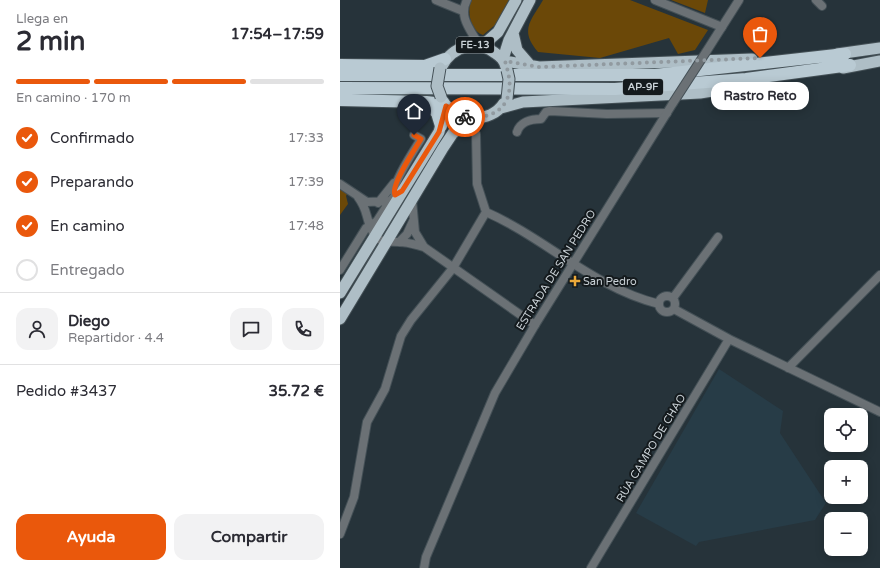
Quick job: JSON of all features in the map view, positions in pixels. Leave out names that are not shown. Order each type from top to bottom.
[{"type":"highway","points":[[480,45],[498,32],[516,0]]},
{"type":"highway","points":[[340,100],[426,102],[441,99],[463,116],[473,118],[489,116],[504,103],[509,79],[505,63],[513,33],[530,0]]},
{"type":"highway","points":[[513,33],[516,50],[530,65]]},
{"type":"highway","name":"FE-13","points":[[440,68],[451,53],[465,47],[480,45],[490,49],[505,63]]},
{"type":"highway","points":[[505,63],[539,67],[650,64],[816,54],[845,54],[880,48]]},
{"type":"highway","name":"AP-9F","points":[[340,75],[440,68],[655,75],[845,54]]},
{"type":"highway","points":[[504,103],[700,93],[822,74],[850,65],[880,61]]},
{"type":"highway","points":[[340,65],[425,66],[440,68],[437,86],[441,99],[441,126],[396,192],[375,236],[340,293]]},
{"type":"highway","name":"AP-9F","points":[[340,88],[441,99],[615,89],[746,79],[850,65]]},
{"type":"highway","points":[[426,102],[437,113],[441,126]]},
{"type":"highway","points":[[340,319],[443,148],[453,133],[473,118]]},
{"type":"street","points":[[436,0],[463,11]]},
{"type":"street","points":[[467,0],[463,11],[468,26],[480,45]]},
{"type":"street","points":[[655,0],[722,27]]},
{"type":"street","name":"ESTRADA DE SAN PEDRO","points":[[424,568],[426,557],[495,393],[535,325],[739,0]]},
{"type":"street","points":[[816,0],[822,6]]},
{"type":"street","points":[[465,47],[468,37],[468,26]]},
{"type":"street","points":[[517,132],[518,128],[527,122],[541,119],[546,112],[550,111],[607,114],[667,113]]},
{"type":"street","points":[[340,534],[354,497],[367,422],[385,389],[401,336],[411,320],[454,268],[486,212],[477,184],[476,134]]},
{"type":"street","points":[[369,222],[377,221],[396,192],[421,139],[414,135]]},
{"type":"street","points":[[340,184],[367,202],[378,203],[396,192]]},
{"type":"street","points":[[340,270],[369,222],[370,210],[378,203],[396,192]]},
{"type":"street","points":[[358,197],[365,207],[375,236],[380,241],[387,243],[399,242],[424,247]]},
{"type":"street","points":[[412,200],[413,221],[418,239],[424,247],[535,325]]},
{"type":"street","points":[[486,212],[505,220],[573,264],[642,300],[659,304]]},
{"type":"street","points":[[399,242],[407,234],[413,221]]},
{"type":"street","points":[[673,298],[718,237]]},
{"type":"street","points":[[788,368],[880,275]]},
{"type":"street","points":[[664,296],[673,298],[675,303],[674,308],[670,312],[665,312],[660,309],[660,299],[664,296]]},
{"type":"street","points":[[674,308],[728,339],[880,412]]},
{"type":"street","name":"RÚA CAMPO DE CHAO","points":[[591,568],[728,339]]},
{"type":"shaded area","points":[[471,0],[509,0],[495,25],[483,35],[479,33],[472,25],[469,10]]},
{"type":"shaded area","points":[[543,0],[630,0],[708,30],[695,50],[678,54],[669,38],[600,58],[538,52],[529,38],[528,31],[531,20]]},
{"type":"shaded area","points":[[671,0],[708,0],[705,13]]},
{"type":"shaded area","points":[[340,188],[347,194],[348,204],[340,215]]},
{"type":"shaded area","points":[[719,369],[783,411],[780,433],[825,504],[815,520],[699,542],[696,546],[636,513]]},
{"type":"way so far","points":[[465,117],[481,118],[489,116],[501,108],[507,99],[509,92],[509,79],[505,61],[539,67],[650,64],[760,58]]},
{"type":"place","name":"Rastro Reto","points":[[760,58]]},
{"type":"place","name":"San Pedro","points":[[575,281]]},
{"type":"route","points":[[414,135],[421,139],[396,181],[393,190],[395,195],[402,191],[439,132],[446,106],[452,111],[465,117]]}]
